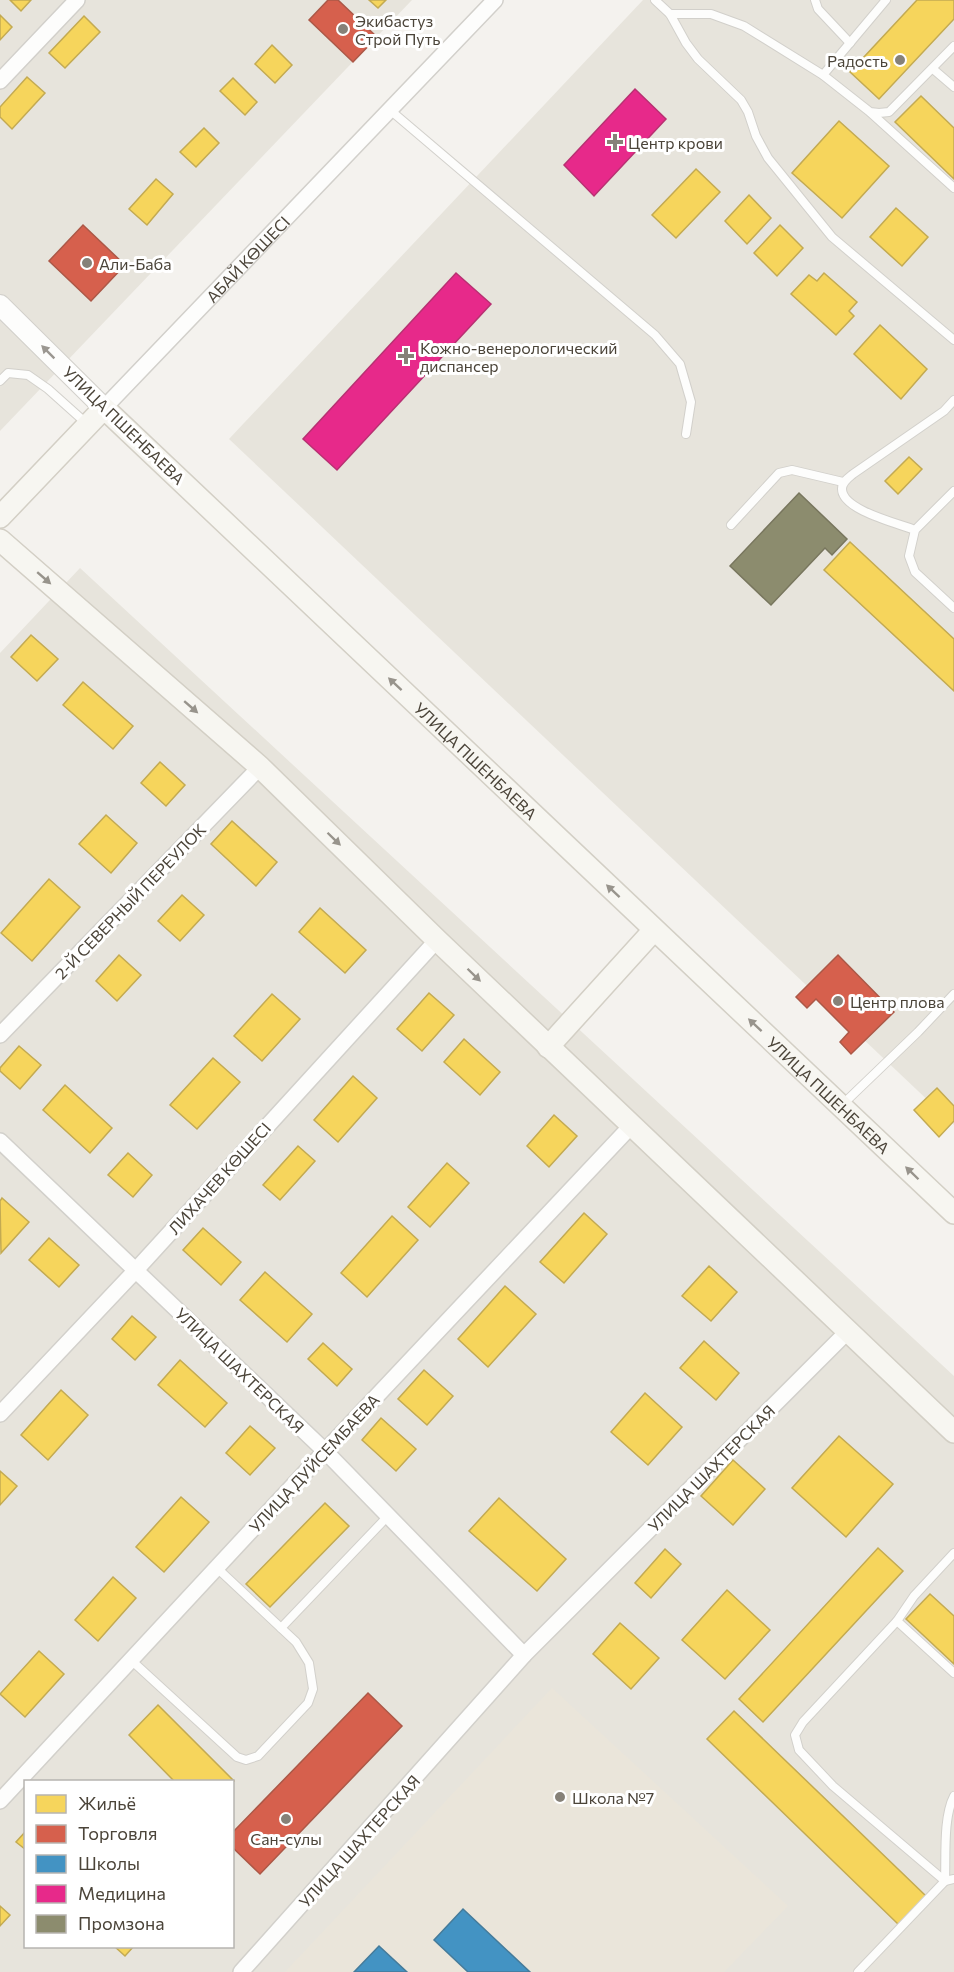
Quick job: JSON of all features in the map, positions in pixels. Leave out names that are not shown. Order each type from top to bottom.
[{"type":"main road","name":"АБАЙ КӨШЕСІ","points":[[1,513],[104,408]]},
{"type":"main road","name":"УЛИЦА ПШЕНБАЕВА","points":[[104,408],[954,1213]]},
{"type":"main road","points":[[0,540],[260,767],[631,1126],[954,1432]]},
{"type":"main road","points":[[549,1047],[654,930]]},
{"type":"street","points":[[0,81],[77,0]]},
{"type":"street","name":"АБАЙ КӨШЕСІ","points":[[104,408],[495,0]]},
{"type":"street","name":"УЛИЦА ПШЕНБАЕВА","points":[[0,305],[104,408]]},
{"type":"street","name":"2-Й СЕВЕРНЫЙ ПЕРЕУЛОК","points":[[0,1035],[260,767]]},
{"type":"street","name":"ЛИХАЧЕВ КӨШЕСІ","points":[[0,1414],[136,1270],[437,940]]},
{"type":"street","name":"УЛИЦА ДУЙСЕМБАЕВА","points":[[0,1801],[631,1126]]},
{"type":"street","name":"УЛИЦА ШАХТЕРСКАЯ","points":[[0,1141],[325,1451],[524,1655]]},
{"type":"street","name":"УЛИЦА ШАХТЕРСКАЯ","points":[[241,1972],[272,1940],[524,1655],[847,1332]]},
{"type":"lane","points":[[656,0],[670,14],[698,59],[741,100],[768,158],[832,237],[954,340]]},
{"type":"lane","points":[[815,0],[818,9],[850,43]]},
{"type":"lane","points":[[823,75],[886,0]]},
{"type":"lane","points":[[670,14],[711,14],[744,26],[823,75],[870,112],[954,188]]},
{"type":"lane","points":[[870,112],[889,112],[954,46]]},
{"type":"lane","points":[[933,69],[954,87]]},
{"type":"lane","points":[[390,110],[655,335],[680,364],[691,402],[686,434]]},
{"type":"lane","points":[[0,381],[8,373],[28,375],[48,389],[87,424]]},
{"type":"lane","points":[[915,530],[856,508],[845,500],[843,482],[944,411],[954,400]]},
{"type":"lane","points":[[731,525],[779,473],[792,470],[843,482]]},
{"type":"lane","points":[[954,491],[915,530],[909,556],[915,572],[954,608]]},
{"type":"lane","points":[[841,1106],[954,994]]},
{"type":"lane","points":[[281,1628],[387,1516]]},
{"type":"lane","points":[[945,1881],[833,1786],[799,1750],[795,1735],[803,1722],[897,1621],[914,1596],[954,1553]]},
{"type":"lane","points":[[131,1660],[237,1757],[246,1760],[258,1756],[308,1703],[313,1689],[309,1663],[296,1642],[217,1568]]},
{"type":"lane","points":[[897,1621],[954,1673]]},
{"type":"lane","points":[[945,1881],[948,1819],[950,1803],[954,1796]]},
{"type":"lane","points":[[858,1972],[945,1881],[954,1879]]},
{"type":"shaded area","points":[[0,0],[412,0],[0,431]]},
{"type":"shaded area","points":[[643,0],[954,0],[954,1125],[229,439]]},
{"type":"shaded area","points":[[80,568],[954,1376],[954,1972],[0,1972],[0,653]]},
{"type":"shaded area","name":"Школа №7","points":[[552,1688],[788,1906],[724,1972],[285,1972]]},
{"type":"building: Жильё","points":[[10,0],[31,0],[21,11]]},
{"type":"building: Жильё","points":[[369,0],[386,0],[378,8]]},
{"type":"building: Жильё","points":[[917,0],[954,0],[954,19],[879,99],[850,72]]},
{"type":"building: Жильё","points":[[0,15],[12,27],[0,40]]},
{"type":"building: Жильё","points":[[84,16],[100,32],[65,68],[49,53]]},
{"type":"building: Жильё","points":[[272,45],[292,65],[275,83],[255,64]]},
{"type":"building: Жильё","points":[[27,77],[45,93],[12,129],[0,117],[0,107]]},
{"type":"building: Жильё","points":[[233,78],[257,102],[245,115],[220,91]]},
{"type":"building: Жильё","points":[[921,96],[954,128],[954,179],[895,122]]},
{"type":"building: Жильё","points":[[839,121],[889,166],[842,218],[792,173]]},
{"type":"building: Жильё","points":[[204,128],[219,143],[196,167],[180,152]]},
{"type":"building: Жильё","points":[[696,169],[720,192],[676,238],[652,215]]},
{"type":"building: Жильё","points":[[156,179],[173,194],[147,225],[129,209]]},
{"type":"building: Жильё","points":[[749,195],[771,218],[747,244],[725,221]]},
{"type":"building: Жильё","points":[[896,208],[928,237],[902,266],[870,237]]},
{"type":"building: Жильё","points":[[780,225],[803,248],[777,276],[754,253]]},
{"type":"building: Жильё","points":[[824,273],[857,302],[849,311],[854,316],[836,335],[791,294],[809,275],[817,281]]},
{"type":"building: Жильё","points":[[880,325],[927,369],[901,399],[854,354]]},
{"type":"building: Жильё","points":[[909,457],[922,469],[898,494],[885,481]]},
{"type":"building: Жильё","points":[[850,542],[954,639],[954,691],[824,570]]},
{"type":"building: Жильё","points":[[31,635],[58,659],[37,681],[11,657]]},
{"type":"building: Жильё","points":[[83,682],[133,726],[113,749],[63,705]]},
{"type":"building: Жильё","points":[[160,762],[185,785],[166,806],[141,783]]},
{"type":"building: Жильё","points":[[106,815],[137,843],[111,873],[79,844]]},
{"type":"building: Жильё","points":[[232,821],[277,862],[256,886],[211,844]]},
{"type":"building: Жильё","points":[[49,879],[80,907],[32,961],[1,933]]},
{"type":"building: Жильё","points":[[182,895],[204,915],[180,941],[158,921]]},
{"type":"building: Жильё","points":[[320,908],[366,950],[345,973],[299,932]]},
{"type":"building: Жильё","points":[[119,955],[141,975],[117,1001],[96,981]]},
{"type":"building: Жильё","points":[[429,993],[454,1015],[422,1051],[397,1029]]},
{"type":"building: Жильё","points":[[272,994],[300,1019],[262,1061],[234,1036]]},
{"type":"building: Жильё","points":[[464,1039],[500,1072],[480,1095],[444,1062]]},
{"type":"building: Жильё","points":[[19,1046],[41,1065],[20,1089],[0,1071],[0,1068]]},
{"type":"building: Жильё","points":[[213,1058],[240,1082],[197,1129],[170,1105]]},
{"type":"building: Жильё","points":[[353,1076],[377,1098],[338,1142],[314,1120]]},
{"type":"building: Жильё","points":[[65,1085],[112,1128],[90,1153],[43,1110]]},
{"type":"building: Жильё","points":[[937,1088],[954,1106],[954,1121],[939,1137],[914,1110]]},
{"type":"building: Жильё","points":[[554,1115],[577,1136],[549,1167],[527,1146]]},
{"type":"building: Жильё","points":[[298,1146],[315,1161],[280,1200],[263,1185]]},
{"type":"building: Жильё","points":[[128,1153],[152,1175],[133,1197],[108,1175]]},
{"type":"building: Жильё","points":[[447,1163],[469,1183],[430,1227],[408,1207]]},
{"type":"building: Жильё","points":[[2,1198],[29,1222],[1,1253],[0,1201]]},
{"type":"building: Жильё","points":[[584,1213],[607,1234],[564,1283],[540,1262]]},
{"type":"building: Жильё","points":[[392,1216],[418,1240],[367,1297],[341,1273]]},
{"type":"building: Жильё","points":[[203,1228],[241,1262],[221,1285],[183,1250]]},
{"type":"building: Жильё","points":[[49,1238],[79,1265],[59,1287],[29,1260]]},
{"type":"building: Жильё","points":[[709,1266],[737,1292],[711,1321],[682,1296]]},
{"type":"building: Жильё","points":[[265,1272],[312,1314],[287,1342],[240,1300]]},
{"type":"building: Жильё","points":[[505,1286],[536,1314],[488,1367],[458,1339]]},
{"type":"building: Жильё","points":[[132,1316],[156,1337],[135,1360],[112,1339]]},
{"type":"building: Жильё","points":[[704,1341],[739,1373],[716,1400],[680,1368]]},
{"type":"building: Жильё","points":[[323,1343],[352,1369],[337,1386],[308,1359]]},
{"type":"building: Жильё","points":[[180,1360],[227,1403],[205,1427],[158,1385]]},
{"type":"building: Жильё","points":[[424,1370],[453,1396],[427,1425],[398,1399]]},
{"type":"building: Жильё","points":[[61,1390],[88,1415],[48,1460],[21,1435]]},
{"type":"building: Жильё","points":[[645,1393],[682,1427],[648,1465],[611,1432]]},
{"type":"building: Жильё","points":[[381,1418],[416,1449],[396,1471],[362,1440]]},
{"type":"building: Жильё","points":[[250,1426],[275,1448],[250,1475],[226,1453]]},
{"type":"building: Жильё","points":[[839,1436],[893,1484],[846,1537],[792,1488]]},
{"type":"building: Жильё","points":[[733,1460],[765,1489],[733,1525],[701,1496]]},
{"type":"building: Жильё","points":[[0,1471],[17,1486],[0,1505]]},
{"type":"building: Жильё","points":[[181,1497],[209,1522],[164,1572],[136,1547]]},
{"type":"building: Жильё","points":[[499,1498],[566,1559],[537,1591],[469,1531]]},
{"type":"building: Жильё","points":[[325,1503],[349,1526],[270,1607],[246,1584]]},
{"type":"building: Жильё","points":[[878,1548],[903,1571],[763,1722],[739,1699]]},
{"type":"building: Жильё","points":[[665,1549],[681,1564],[651,1598],[635,1583]]},
{"type":"building: Жильё","points":[[113,1577],[136,1598],[98,1641],[75,1620]]},
{"type":"building: Жильё","points":[[727,1590],[770,1630],[725,1679],[682,1640]]},
{"type":"building: Жильё","points":[[930,1594],[954,1616],[954,1664],[906,1619]]},
{"type":"building: Жильё","points":[[620,1623],[659,1658],[631,1689],[593,1654]]},
{"type":"building: Жильё","points":[[39,1651],[64,1674],[25,1717],[0,1694]]},
{"type":"building: Жильё","points":[[158,1705],[233,1780],[173,1780],[129,1735]]},
{"type":"building: Жильё","points":[[734,1711],[926,1896],[899,1925],[707,1739]]},
{"type":"building: Жильё","points":[[24,1833],[24,1848],[16,1842]]},
{"type":"building: Жильё","points":[[0,1906],[10,1915],[0,1926]]},
{"type":"building: Жильё","points":[[116,1948],[132,1948],[125,1956]]},
{"type":"building: Торговля","name":"Экибастуз Строй Путь","points":[[328,0],[338,0],[377,37],[353,62],[309,20]]},
{"type":"building: Торговля","name":"Али-Баба","points":[[83,225],[125,265],[91,301],[49,261]]},
{"type":"building: Торговля","points":[[838,955],[894,1012],[851,1054],[840,1042],[849,1032],[816,999],[807,1008],[796,997]]},
{"type":"building: Торговля","points":[[368,1693],[402,1726],[260,1874],[234,1849],[234,1831]]},
{"type":"building: Школы","points":[[463,1909],[530,1972],[468,1972],[434,1940]]},
{"type":"building: Школы","points":[[379,1946],[407,1972],[354,1972]]},
{"type":"building: Медицина","name":"Центр крови","points":[[635,89],[666,119],[594,196],[564,165]]},
{"type":"building: Медицина","points":[[456,273],[491,304],[337,470],[303,439]]},
{"type":"building: Промзона","points":[[799,493],[847,539],[832,555],[825,548],[771,605],[730,566]]},
{"type":"place","name":"Экибастуз Строй Путь","points":[[343,29]]},
{"type":"place","name":"Радость","points":[[900,60]]},
{"type":"place","name":"Центр крови","points":[[615,142]]},
{"type":"place","name":"Али-Баба","points":[[87,263]]},
{"type":"place","name":"Кожно-венерологический диспансер","points":[[406,356]]},
{"type":"place","name":"Центр плова","points":[[838,1001]]},
{"type":"place","name":"Школа №7","points":[[560,1797]]},
{"type":"place","name":"Сан-сулы","points":[[286,1819]]}]
